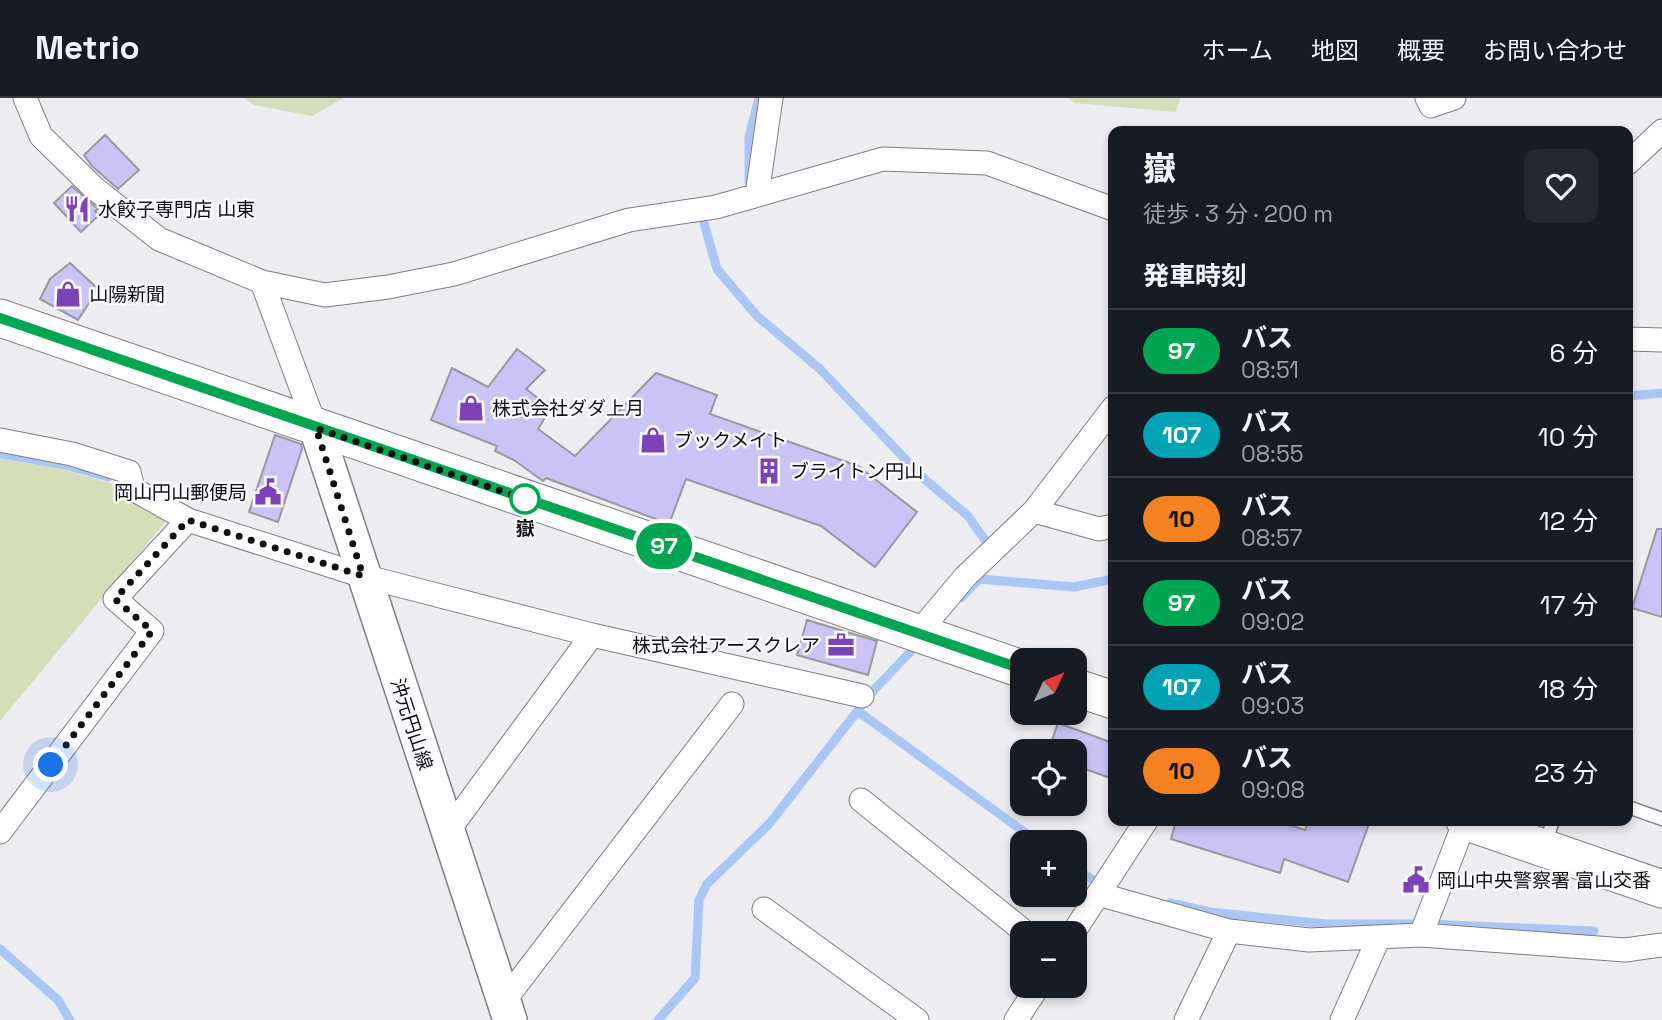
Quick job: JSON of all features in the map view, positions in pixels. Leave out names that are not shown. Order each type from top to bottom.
[{"type":"main road","points":[[0,318],[1010,665]]},
{"type":"main road","name":"沖元円山線","points":[[316,428],[507,1010]]},
{"type":"main road","points":[[1087,691],[1108,698]]},
{"type":"main road","points":[[1497,826],[1548,834],[1661,884]]},
{"type":"street","points":[[25,98],[41,136],[94,188],[159,239],[262,282],[325,295],[388,287],[454,274],[629,220],[716,207],[883,159],[987,163],[1108,207]]},
{"type":"street","points":[[757,195],[771,98]]},
{"type":"street","points":[[1427,98],[1431,107],[1454,98]]},
{"type":"street","points":[[1633,158],[1662,131]]},
{"type":"street","points":[[262,282],[316,428]]},
{"type":"street","points":[[1633,339],[1662,340]]},
{"type":"street","points":[[918,633],[965,577],[1034,511],[1108,415]]},
{"type":"street","points":[[0,440],[72,454],[128,472],[133,489],[188,520],[363,576],[592,635],[862,696]]},
{"type":"street","points":[[1034,511],[1099,529],[1108,527]]},
{"type":"street","points":[[0,832],[152,631],[115,599],[188,520]]},
{"type":"street","points":[[448,831],[592,635]]},
{"type":"street","points":[[507,1010],[732,704]]},
{"type":"street","points":[[861,800],[1011,921]]},
{"type":"street","points":[[1081,921],[1143,826]]},
{"type":"street","points":[[1423,928],[1463,826]]},
{"type":"street","points":[[1102,889],[1229,931],[1309,940],[1379,937],[1423,928],[1625,950],[1662,945]]},
{"type":"street","points":[[764,909],[916,1020]]},
{"type":"street","points":[[1186,1020],[1229,931]]},
{"type":"street","points":[[1342,1020],[1379,937]]},
{"type":"street","points":[[1016,1020],[1030,998]]},
{"type":"lane","points":[[1633,809],[1662,819]]},
{"type":"green space","points":[[244,98],[344,98],[312,116],[254,105]]},
{"type":"green space","points":[[1069,98],[1180,98],[1176,112],[1075,103]]},
{"type":"green space","points":[[0,459],[54,467],[120,486],[130,495],[170,516],[0,721]]},
{"type":"building","points":[[105,135],[139,170],[118,189],[92,166],[84,155]]},
{"type":"building","name":"水餃子専門店 山東","points":[[72,186],[98,209],[95,211],[99,215],[81,232],[54,203]]},
{"type":"building","name":"山陽新聞","points":[[70,263],[98,289],[78,320],[40,299],[50,279]]},
{"type":"building","points":[[517,349],[545,370],[526,389],[551,408],[538,429],[575,456],[656,373],[717,395],[710,414],[858,466],[917,512],[875,567],[821,526],[686,479],[669,524],[546,478],[543,481],[514,460],[495,451],[497,446],[431,420],[452,368],[488,387]]},
{"type":"building","points":[[275,435],[301,444],[302,449],[278,522],[249,512]]},
{"type":"building","points":[[1657,529],[1662,529],[1662,617],[1633,608]]},
{"type":"building","points":[[807,620],[877,641],[868,675],[797,655]]},
{"type":"building","points":[[1057,725],[1108,741],[1108,777],[1087,770],[1087,739],[1052,739]]},
{"type":"building","points":[[1175,826],[1292,826],[1305,830],[1307,826],[1368,826],[1348,882],[1284,859],[1280,873],[1171,839]]},
{"type":"waterway","points":[[749,182],[749,137],[759,98]]},
{"type":"waterway","points":[[704,223],[717,269],[757,316],[820,369],[922,477],[968,516],[985,540]]},
{"type":"waterway","points":[[1633,396],[1662,393]]},
{"type":"waterway","points":[[0,454],[61,464],[108,477]]},
{"type":"waterway","points":[[961,598],[979,579],[1074,587],[1108,580]]},
{"type":"waterway","points":[[658,1020],[695,978],[699,900],[707,884],[769,824],[874,690],[912,650]]},
{"type":"waterway","points":[[859,712],[1021,830]]},
{"type":"waterway","points":[[1087,876],[1103,886]]},
{"type":"waterway","points":[[1170,903],[1210,912],[1326,924],[1414,924]]},
{"type":"waterway","points":[[1428,924],[1594,931]]},
{"type":"waterway","points":[[0,949],[58,1000],[70,1020]]},
{"type":"bus line","name":"97","points":[[0,318],[1010,665]]},
{"type":"place","name":"水餃子専門店 山東","points":[[77,209]]},
{"type":"place","name":"山陽新聞","points":[[68,294]]},
{"type":"place","name":"株式会社ダダ上月","points":[[471,408]]},
{"type":"place","name":"ブックメイト","points":[[653,440]]},
{"type":"place","name":"ブライトン円山","points":[[769,471]]},
{"type":"place","name":"岡山円山郵便局","points":[[268,492]]},
{"type":"place","name":"嶽","points":[[525,499]]},
{"type":"place","name":"株式会社アースクレア","points":[[841,645]]},
{"type":"place","name":"岡山中央警察署 富山交番","points":[[1416,880]]},
{"type":"route","points":[[51,765],[152,631],[115,599],[188,520],[363,576],[316,428],[525,499]]}]
